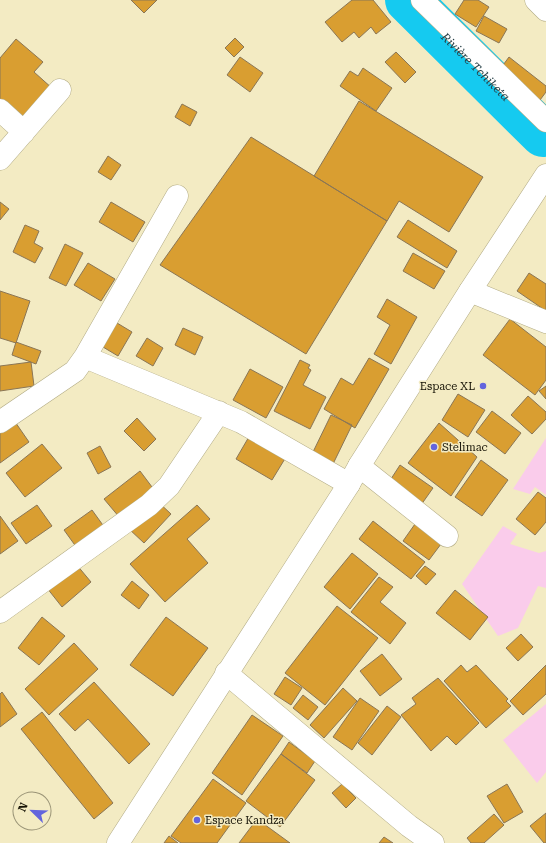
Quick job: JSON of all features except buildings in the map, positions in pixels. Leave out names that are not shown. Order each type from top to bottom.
[{"type":"main road","points":[[422,0],[546,121]]},
{"type":"main road","points":[[536,0],[546,10]]},
{"type":"main road","points":[[0,160],[60,90]]},
{"type":"main road","points":[[0,110],[24,132]]},
{"type":"main road","points":[[118,843],[470,291],[546,175]]},
{"type":"main road","points":[[0,422],[74,371],[85,357],[176,196]]},
{"type":"main road","points":[[470,291],[546,322]]},
{"type":"main road","points":[[85,357],[242,422],[354,475],[447,536]]},
{"type":"main road","points":[[0,612],[149,505],[159,496],[168,486],[219,412]]},
{"type":"main road","points":[[226,674],[409,826],[433,843]]},
{"type":"shaded area","points":[[546,438],[546,495],[535,487],[530,494],[513,489]]},
{"type":"shaded area","points":[[503,526],[517,534],[510,544],[539,553],[546,551],[546,588],[538,586],[518,628],[498,636],[462,584]]},
{"type":"shaded area","points":[[546,704],[546,772],[537,783],[503,740]]},
{"type":"waterway","name":"Rivière Tchiketa","points":[[408,0],[543,134]]},
{"type":"place","name":"Espace XL","points":[[483,386]]},
{"type":"place","name":"Stelimac","points":[[434,447]]},
{"type":"place","name":"Espace Kandza","points":[[197,820]]}]
